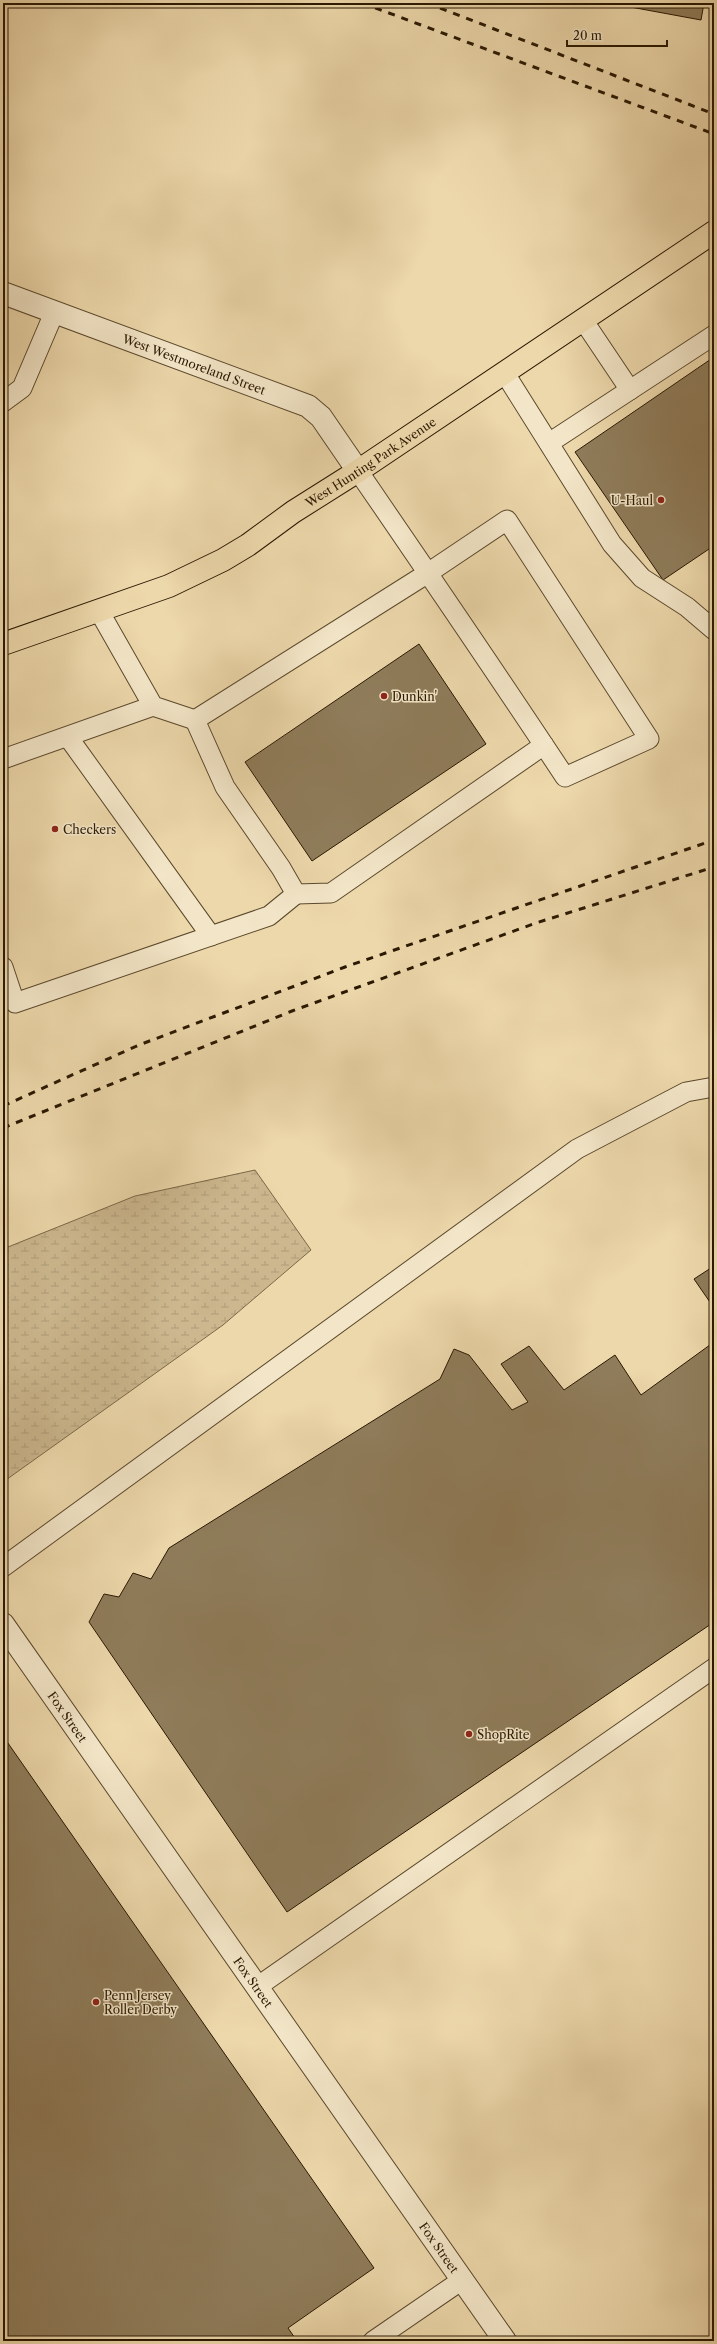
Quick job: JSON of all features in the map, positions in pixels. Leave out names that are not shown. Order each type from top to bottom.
[{"type":"main road","name":"West Hunting Park Avenue","points":[[3,644],[169,586],[222,560],[358,471],[714,232]]},
{"type":"street","name":"West Westmoreland Street","points":[[5,296],[308,406],[321,417],[358,471]]},
{"type":"street","name":"Fox Street","points":[[3,1624],[505,2341]]},
{"type":"lane","points":[[3,402],[22,388],[54,313]]},
{"type":"lane","points":[[583,320],[630,390]]},
{"type":"lane","points":[[549,443],[714,334]]},
{"type":"lane","points":[[504,372],[612,544],[642,578],[687,607],[714,630]]},
{"type":"lane","points":[[195,720],[428,573],[507,520],[649,739],[565,777],[428,573],[358,471]]},
{"type":"lane","points":[[100,611],[153,706]]},
{"type":"lane","points":[[3,759],[153,706],[195,720],[225,787],[281,868],[296,894]]},
{"type":"lane","points":[[68,737],[211,936]]},
{"type":"lane","points":[[3,967],[9,1005],[270,916],[296,894],[331,893],[544,745]]},
{"type":"lane","points":[[3,1567],[577,1149],[686,1092],[714,1087]]},
{"type":"lane","points":[[257,1987],[714,1668]]},
{"type":"lane","points":[[373,2341],[462,2280]]},
{"type":"green space","points":[[255,1170],[311,1250],[223,1325],[3,1482],[3,1249],[135,1196]]},
{"type":"building","points":[[625,3],[704,3],[701,20],[625,6]]},
{"type":"building","name":"U-Haul","points":[[714,357],[714,551],[712,547],[663,580],[575,452]]},
{"type":"building","points":[[419,644],[486,744],[312,861],[245,762]]},
{"type":"building","points":[[714,1266],[714,1308],[694,1279]]},
{"type":"building","points":[[714,1342],[714,1622],[287,1912],[89,1622],[104,1594],[119,1597],[133,1573],[151,1579],[169,1548],[440,1379],[454,1349],[469,1355],[512,1410],[528,1402],[501,1364],[529,1346],[564,1390],[615,1355],[641,1395]]},
{"type":"building","name":"Penn Jersey Roller Derby","points":[[3,1736],[374,2268],[288,2328],[297,2341],[3,2341]]},
{"type":"railway","points":[[362,3],[714,134]]},
{"type":"railway","points":[[427,3],[714,114]]},
{"type":"railway","points":[[3,1106],[139,1045],[345,967],[714,840]]},
{"type":"railway","points":[[3,1128],[292,1011],[536,923],[714,867]]},
{"type":"place","name":"U-Haul","points":[[661,500]]},
{"type":"place","name":"Dunkin'","points":[[384,696]]},
{"type":"place","name":"Checkers","points":[[55,829]]},
{"type":"place","name":"ShopRite","points":[[469,1734]]},
{"type":"place","name":"Penn Jersey Roller Derby","points":[[96,2002]]}]
